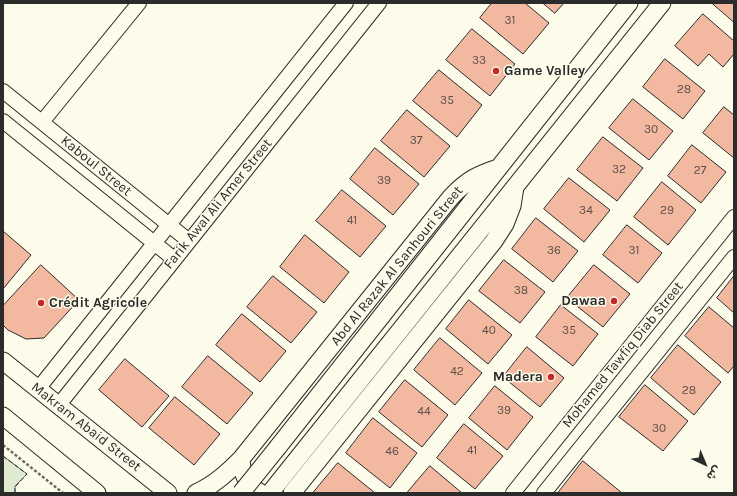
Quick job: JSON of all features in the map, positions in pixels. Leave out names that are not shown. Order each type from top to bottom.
[{"type":"street","points":[[42,122],[139,3]]},
{"type":"street","name":"Farik Awal Ali Amer Street","points":[[38,389],[168,224],[346,3]]},
{"type":"street","name":"Farik Awal Ali Amer Street","points":[[58,406],[174,258],[379,3]]},
{"type":"street","points":[[241,493],[629,3]]},
{"type":"street","points":[[270,493],[662,3]]},
{"type":"street","name":"Kaboul Street","points":[[3,91],[189,241]]},
{"type":"street","name":"Kaboul Street","points":[[3,120],[174,258]]},
{"type":"street","name":"Abd Al Razak Al Sanhouri Street","points":[[196,493],[213,484],[241,459],[451,197],[464,183],[481,173],[498,168]]},
{"type":"street","points":[[292,493],[494,241],[505,224],[512,206],[515,185]]},
{"type":"street","name":"Mohamed Tawfiq Diab Street","points":[[513,493],[734,217]]},
{"type":"street","name":"Mohamed Tawfiq Diab Street","points":[[544,493],[734,257]]},
{"type":"street","name":"Makram Abaid Street","points":[[3,361],[168,493]]},
{"type":"street","points":[[3,416],[97,493]]},
{"type":"street","points":[[241,459],[243,475],[253,488],[261,493]]},
{"type":"path","points":[[3,445],[63,493]]},
{"type":"green space","points":[[3,456],[27,474],[15,486],[15,493],[3,493]]},
{"type":"building","points":[[492,3],[525,3],[549,23],[523,54],[480,18]]},
{"type":"building","points":[[543,3],[564,3],[555,13]]},
{"type":"building","points":[[712,3],[734,3],[734,22]]},
{"type":"building","points":[[703,14],[734,41],[734,54],[723,67],[709,54],[698,66],[675,46]]},
{"type":"building","points":[[472,29],[515,64],[490,96],[446,60]]},
{"type":"building","points":[[665,59],[705,91],[683,119],[643,87]]},
{"type":"building","points":[[439,70],[482,105],[457,137],[413,101]]},
{"type":"building","points":[[633,99],[673,131],[649,160],[609,128]]},
{"type":"building","points":[[724,107],[734,115],[734,158],[703,133]]},
{"type":"building","points":[[407,110],[450,146],[424,177],[381,141]]},
{"type":"building","points":[[603,137],[643,168],[617,201],[577,170]]},
{"type":"building","points":[[692,145],[726,172],[701,203],[668,176]]},
{"type":"building","points":[[375,148],[419,184],[393,215],[350,179]]},
{"type":"building","points":[[569,178],[610,210],[584,242],[544,209]]},
{"type":"building","points":[[662,182],[696,210],[668,245],[634,217]]},
{"type":"building","points":[[342,190],[386,226],[360,257],[316,221]]},
{"type":"building","points":[[536,218],[578,251],[553,282],[512,249]]},
{"type":"building","points":[[627,225],[662,253],[638,283],[603,255]]},
{"type":"building","points":[[3,231],[31,255],[3,289]]},
{"type":"building","points":[[305,235],[349,272],[324,303],[280,267]]},
{"type":"building","points":[[504,260],[545,292],[520,323],[479,291]]},
{"type":"building","name":"Crédit Agricole","points":[[41,265],[79,300],[44,338],[26,339],[8,330],[3,325],[3,306]]},
{"type":"building","points":[[594,265],[630,294],[603,327],[567,298]]},
{"type":"building","points":[[273,276],[317,312],[291,343],[247,307]]},
{"type":"building","points":[[734,276],[734,313],[717,298]]},
{"type":"building","points":[[469,300],[512,335],[488,364],[446,329]]},
{"type":"building","points":[[561,305],[598,334],[573,366],[536,337]]},
{"type":"building","points":[[709,307],[734,328],[734,366],[728,373],[685,336]]},
{"type":"building","points":[[242,314],[286,351],[260,382],[216,345]]},
{"type":"building","points":[[440,338],[482,373],[455,405],[414,370]]},
{"type":"building","points":[[678,345],[721,382],[694,415],[651,378]]},
{"type":"building","points":[[527,347],[564,378],[540,407],[503,377]]},
{"type":"building","points":[[208,356],[253,393],[227,424],[182,387]]},
{"type":"building","points":[[125,359],[169,396],[142,427],[99,390]]},
{"type":"building","points":[[405,380],[448,415],[422,447],[379,412]]},
{"type":"building","points":[[645,385],[688,421],[663,451],[619,417]]},
{"type":"building","points":[[495,386],[533,417],[507,450],[469,418]]},
{"type":"building","points":[[175,397],[220,434],[194,465],[149,428]]},
{"type":"building","points":[[373,418],[417,453],[390,488],[346,453]]},
{"type":"building","points":[[464,424],[503,456],[475,489],[437,458]]},
{"type":"building","points":[[583,461],[622,493],[558,493]]},
{"type":"building","points":[[338,463],[375,493],[313,493]]},
{"type":"building","points":[[430,466],[462,493],[407,493]]},
{"type":"fence","points":[[3,456],[27,474],[15,487],[15,493]]},
{"type":"place","name":"Game Valley","points":[[496,71]]},
{"type":"place","name":"Dawaa","points":[[614,301]]},
{"type":"place","name":"Crédit Agricole","points":[[41,303]]},
{"type":"place","name":"Madera","points":[[551,377]]}]
